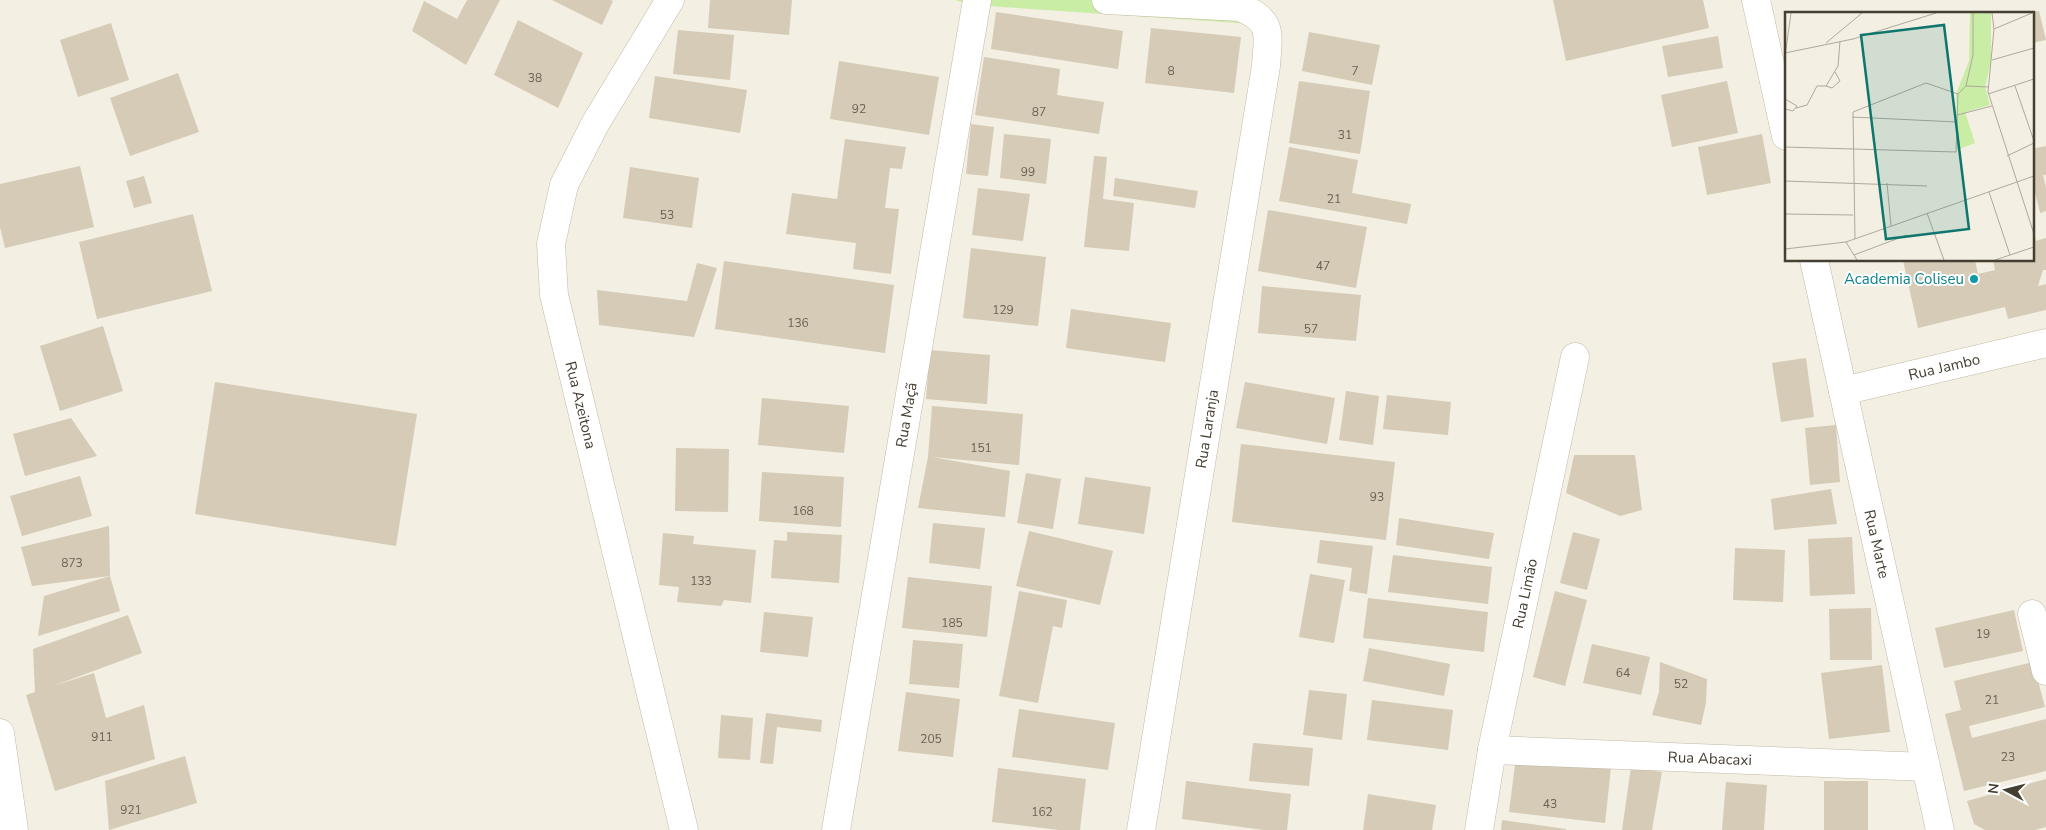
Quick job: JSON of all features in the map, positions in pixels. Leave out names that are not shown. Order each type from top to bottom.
[{"type":"street","name":"Rua Azeitona","points":[[670,0],[595,124],[564,184],[551,244],[554,295],[684,830]]},
{"type":"street","name":"Rua Maçã","points":[[836,830],[977,0]]},
{"type":"street","name":"Rua Laranja","points":[[1106,0],[1240,7],[1257,14],[1267,28],[1268,42],[1265,76],[1141,830]]},
{"type":"street","points":[[1756,0],[1785,131]]},
{"type":"street","name":"Rua Marte","points":[[1814,261],[1940,830]]},
{"type":"street","name":"Rua Jambo","points":[[1843,391],[2046,343]]},
{"type":"street","name":"Rua Limão","points":[[1479,830],[1492,750],[1575,357]]},
{"type":"street","points":[[2032,614],[2046,671]]},
{"type":"street","points":[[0,733],[14,830]]},
{"type":"street","name":"Rua Abacaxi","points":[[1492,750],[1926,766]]},
{"type":"green space","points":[[955,0],[1247,0],[1253,24],[972,5]]},
{"type":"building","points":[[467,0],[500,0],[466,65],[412,31],[424,1],[457,19]]},
{"type":"building","points":[[552,0],[611,0],[613,1],[602,25]]},
{"type":"building","points":[[710,0],[792,0],[789,35],[708,28]]},
{"type":"building","points":[[1553,0],[1703,0],[1709,28],[1566,61]]},
{"type":"building","points":[[2039,11],[2046,40],[2034,43],[2034,12],[2032,12]]},
{"type":"building","points":[[996,12],[1123,31],[1118,69],[991,49]]},
{"type":"building","points":[[518,20],[583,53],[558,108],[494,75]]},
{"type":"building","points":[[111,23],[129,80],[78,97],[60,40]]},
{"type":"building","points":[[1151,28],[1241,37],[1234,93],[1145,83]]},
{"type":"building","points":[[678,30],[734,35],[730,80],[673,74]]},
{"type":"building","points":[[1309,32],[1380,45],[1372,85],[1302,71]]},
{"type":"building","points":[[1718,36],[1723,68],[1668,77],[1662,46]]},
{"type":"building","points":[[984,57],[1060,69],[1057,95],[1104,102],[1099,134],[975,115]]},
{"type":"building","points":[[839,61],[939,77],[929,135],[830,119]]},
{"type":"building","points":[[178,73],[199,132],[130,156],[110,98]]},
{"type":"building","points":[[655,76],[747,90],[740,133],[649,118]]},
{"type":"building","points":[[1299,81],[1370,91],[1360,154],[1289,143]]},
{"type":"building","points":[[1727,81],[1738,133],[1672,147],[1661,95]]},
{"type":"building","points":[[971,124],[994,127],[988,176],[966,174]]},
{"type":"building","points":[[1004,134],[1051,139],[1046,184],[1000,178]]},
{"type":"building","points":[[1762,134],[1771,183],[1707,195],[1698,147]]},
{"type":"building","points":[[845,139],[906,147],[902,169],[890,168],[885,208],[899,209],[891,274],[853,269],[856,243],[786,234],[792,193],[837,199]]},
{"type":"building","points":[[2046,146],[2046,175],[2043,175],[2046,188],[2046,211],[2040,213],[2034,188],[2034,149]]},
{"type":"building","points":[[1289,147],[1358,160],[1352,193],[1411,204],[1407,224],[1279,201]]},
{"type":"building","points":[[1094,156],[1107,157],[1103,199],[1134,203],[1129,251],[1084,247]]},
{"type":"building","points":[[80,166],[94,227],[5,248],[0,227],[0,184]]},
{"type":"building","points":[[630,167],[699,178],[692,228],[623,218]]},
{"type":"building","points":[[144,176],[152,203],[134,208],[126,181]]},
{"type":"building","points":[[1115,178],[1198,191],[1195,208],[1113,196]]},
{"type":"building","points":[[978,188],[1030,194],[1023,241],[972,235]]},
{"type":"building","points":[[1268,210],[1367,227],[1356,288],[1258,271]]},
{"type":"building","points":[[193,214],[212,291],[97,319],[79,242]]},
{"type":"building","name":"Academia Coliseu","points":[[2034,232],[2036,241],[2046,238],[2046,270],[2043,270],[2038,286],[2046,284],[2046,310],[2008,319],[2005,307],[1918,328],[1903,261],[1975,261],[1978,274],[1995,270],[1993,261],[2034,261]]},
{"type":"building","points":[[971,248],[1046,257],[1038,326],[963,318]]},
{"type":"building","points":[[724,261],[894,285],[885,353],[715,329]]},
{"type":"building","points":[[697,263],[717,268],[694,337],[599,325],[597,290],[687,301]]},
{"type":"building","points":[[1262,286],[1361,295],[1356,341],[1258,333]]},
{"type":"building","points":[[1071,309],[1171,323],[1165,362],[1066,348]]},
{"type":"building","points":[[103,326],[123,391],[60,411],[40,346]]},
{"type":"building","points":[[930,350],[990,355],[987,404],[926,399]]},
{"type":"building","points":[[1806,358],[1814,417],[1781,422],[1772,363]]},
{"type":"building","points":[[215,382],[417,414],[396,546],[195,514]]},
{"type":"building","points":[[1245,382],[1335,398],[1327,444],[1236,428]]},
{"type":"building","points":[[1346,391],[1379,396],[1373,445],[1339,440]]},
{"type":"building","points":[[1387,395],[1451,402],[1448,435],[1383,429]]},
{"type":"building","points":[[762,398],[849,406],[844,453],[758,445]]},
{"type":"building","points":[[932,406],[1023,414],[1019,465],[932,457],[1010,471],[1005,517],[918,508],[928,457]]},
{"type":"building","points":[[71,418],[97,456],[25,476],[13,434]]},
{"type":"building","points":[[1836,425],[1840,482],[1810,485],[1805,428]]},
{"type":"building","points":[[1241,444],[1395,462],[1386,540],[1232,522]]},
{"type":"building","points":[[676,448],[729,449],[728,512],[675,511]]},
{"type":"building","points":[[1574,455],[1635,455],[1642,510],[1620,516],[1566,493]]},
{"type":"building","points":[[762,472],[844,477],[841,527],[759,521]]},
{"type":"building","points":[[1026,473],[1061,479],[1053,529],[1017,523]]},
{"type":"building","points":[[80,476],[92,516],[22,536],[10,496]]},
{"type":"building","points":[[1085,477],[1151,487],[1144,534],[1078,524]]},
{"type":"building","points":[[1831,489],[1837,524],[1774,530],[1771,499]]},
{"type":"building","points":[[1399,518],[1494,533],[1489,559],[1396,545]]},
{"type":"building","points":[[933,523],[985,528],[980,569],[929,563]]},
{"type":"building","points":[[109,526],[110,576],[32,586],[21,547]]},
{"type":"building","points":[[1029,531],[1113,551],[1100,605],[1016,586]]},
{"type":"building","points":[[787,532],[842,535],[839,583],[771,578],[774,540],[787,541]]},
{"type":"building","points":[[1573,532],[1600,539],[1587,590],[1560,583]]},
{"type":"building","points":[[663,533],[694,536],[693,544],[756,550],[751,603],[724,600],[721,606],[677,602],[679,587],[659,585]]},
{"type":"building","points":[[1852,537],[1855,594],[1810,596],[1808,539]]},
{"type":"building","points":[[1320,540],[1373,546],[1367,594],[1349,591],[1352,568],[1317,563]]},
{"type":"building","points":[[1735,548],[1785,550],[1783,602],[1733,600]]},
{"type":"building","points":[[1393,555],[1492,567],[1488,604],[1388,592]]},
{"type":"building","points":[[1310,574],[1345,580],[1334,643],[1299,637]]},
{"type":"building","points":[[110,576],[120,611],[38,636],[44,596]]},
{"type":"building","points":[[908,577],[992,586],[987,637],[902,628]]},
{"type":"building","points":[[1019,591],[1067,600],[1062,628],[1053,626],[1038,703],[999,696]]},
{"type":"building","points":[[1555,591],[1587,600],[1565,686],[1533,677]]},
{"type":"building","points":[[1368,598],[1488,612],[1484,652],[1363,638]]},
{"type":"building","points":[[1871,608],[1872,660],[1830,660],[1829,609]]},
{"type":"building","points":[[2014,610],[2023,651],[1944,668],[1935,628]]},
{"type":"building","points":[[764,612],[813,617],[808,657],[760,652]]},
{"type":"building","points":[[128,615],[142,653],[53,686],[94,673],[106,718],[144,705],[155,759],[55,791],[26,695],[35,692],[33,649]]},
{"type":"building","points":[[913,640],[963,644],[959,688],[909,684]]},
{"type":"building","points":[[1592,644],[1650,657],[1641,695],[1583,683]]},
{"type":"building","points":[[1369,648],[1450,664],[1444,696],[1363,681]]},
{"type":"building","points":[[1660,662],[1707,679],[1706,703],[1701,725],[1652,715],[1659,692]]},
{"type":"building","points":[[2033,662],[2045,707],[1969,726],[1972,738],[2046,719],[2046,771],[1964,791],[1945,714],[1961,710],[1954,681]]},
{"type":"building","points":[[1882,665],[1890,732],[1829,739],[1821,673]]},
{"type":"building","points":[[1309,690],[1347,694],[1342,740],[1303,735]]},
{"type":"building","points":[[906,692],[960,699],[953,757],[898,751]]},
{"type":"building","points":[[1372,700],[1453,710],[1448,750],[1367,740]]},
{"type":"building","points":[[1019,709],[1115,723],[1108,770],[1012,757]]},
{"type":"building","points":[[766,713],[822,720],[821,732],[777,727],[773,764],[760,763]]},
{"type":"building","points":[[721,715],[753,718],[750,760],[718,758]]},
{"type":"building","points":[[1253,743],[1313,748],[1309,786],[1249,781]]},
{"type":"building","points":[[185,756],[197,803],[109,830],[105,781]]},
{"type":"building","points":[[1516,757],[1611,768],[1605,823],[1509,812]]},
{"type":"building","points":[[1631,767],[1662,772],[1652,830],[1622,830]]},
{"type":"building","points":[[998,768],[1086,779],[1080,830],[1059,830],[992,822]]},
{"type":"building","points":[[2046,779],[2046,827],[2035,830],[1985,830],[1974,824],[1967,801]]},
{"type":"building","points":[[1186,781],[1291,794],[1287,830],[1264,830],[1182,819]]},
{"type":"building","points":[[1824,781],[1868,781],[1868,830],[1824,830]]},
{"type":"building","points":[[1726,782],[1767,785],[1764,830],[1722,830]]},
{"type":"building","points":[[1368,794],[1436,805],[1432,830],[1363,830]]},
{"type":"building","points":[[1502,820],[1566,829],[1566,830],[1501,830]]},
{"type":"place","name":"Academia Coliseu","points":[[1974,279]]}]
